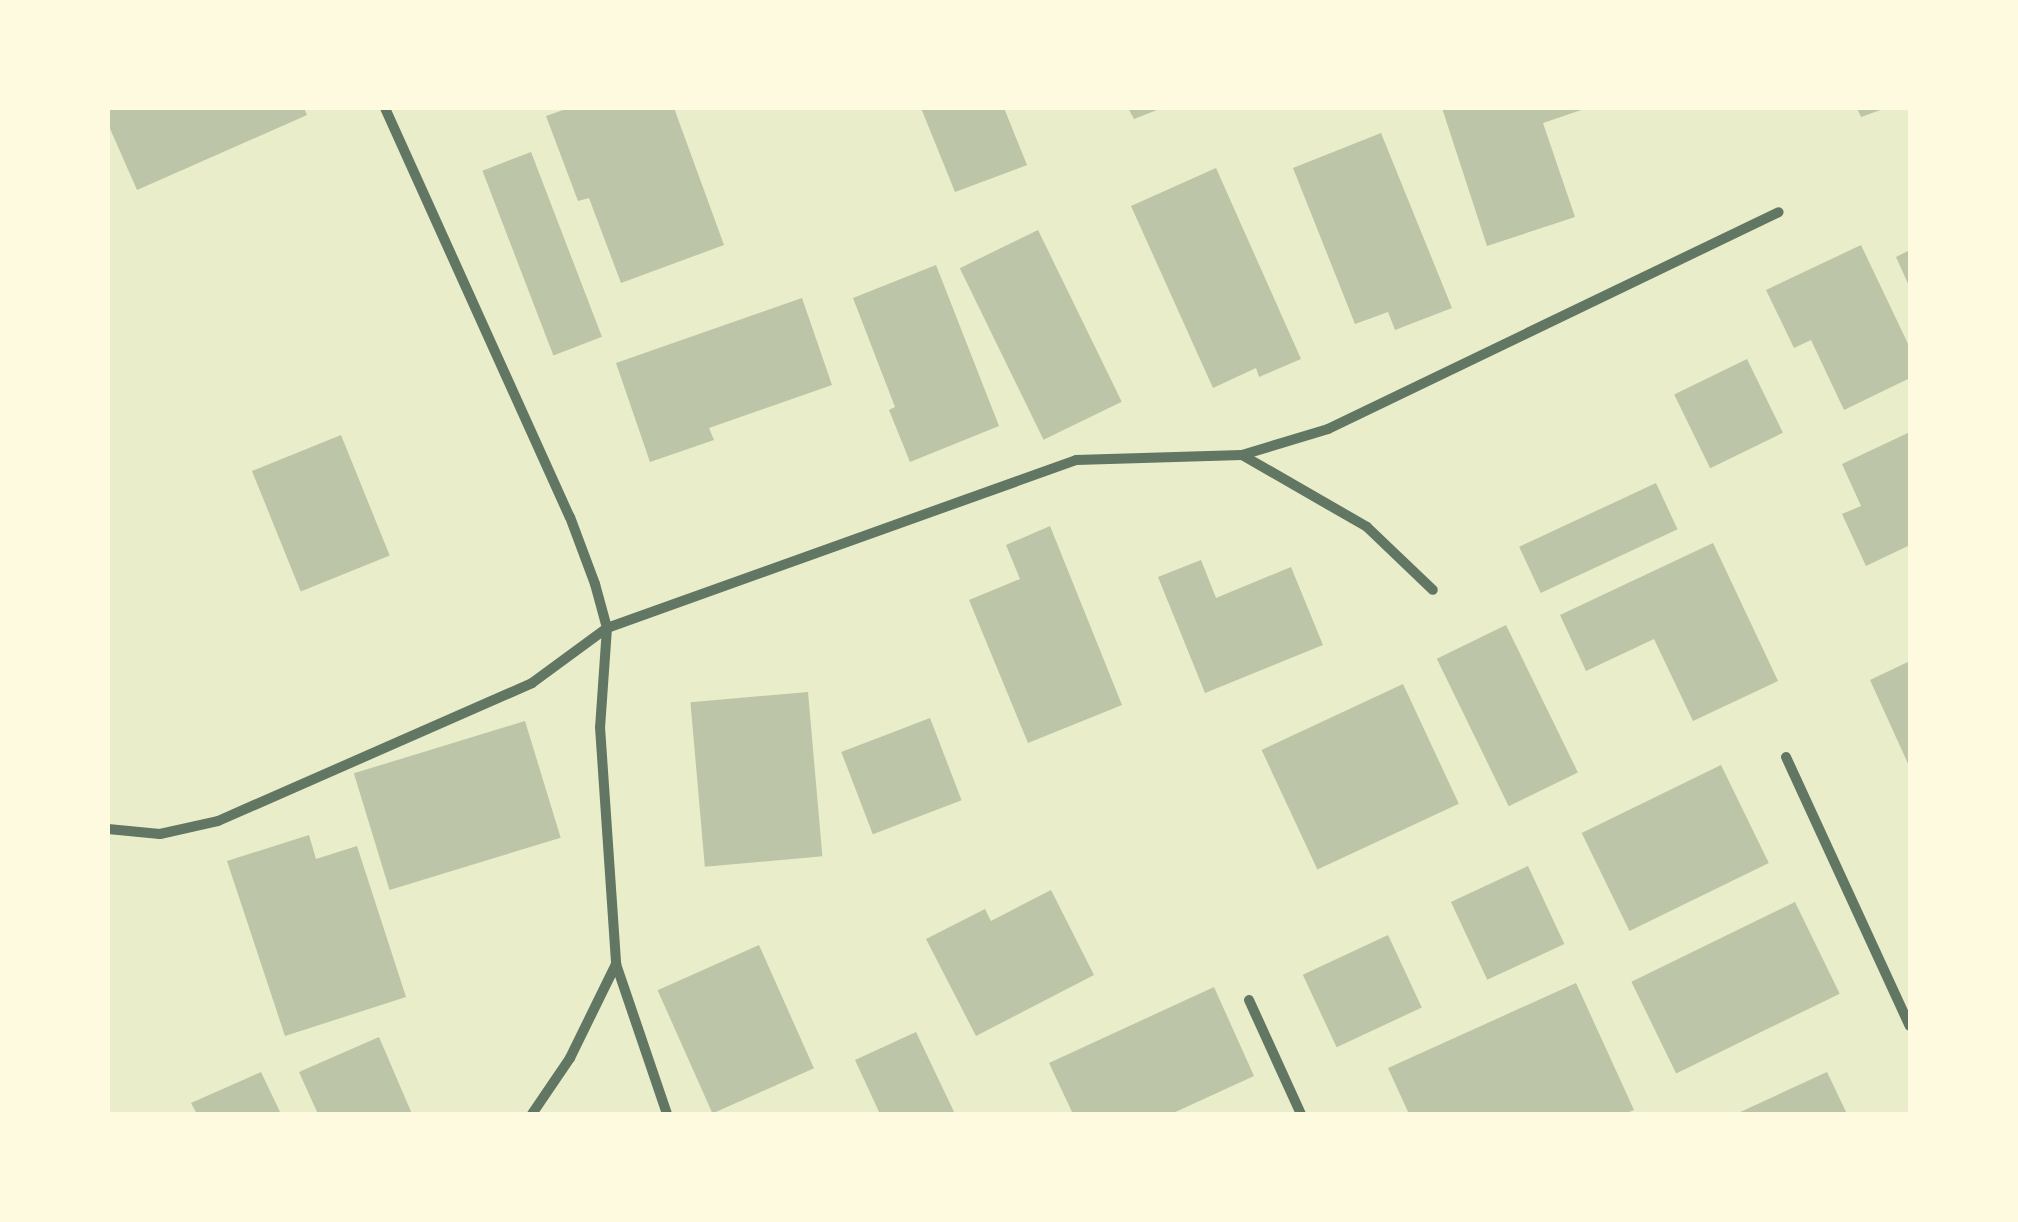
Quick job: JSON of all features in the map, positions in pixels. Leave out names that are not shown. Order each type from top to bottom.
[{"type":"street","points":[[385,108],[570,516],[607,628],[600,727],[616,964],[667,1114]]},
{"type":"street","points":[[108,829],[160,834],[218,821],[532,683],[607,628],[1076,460],[1242,455],[1328,429],[1778,212]]},
{"type":"street","points":[[1242,455],[1367,527],[1433,590]]},
{"type":"street","points":[[1786,757],[1910,1026]]},
{"type":"street","points":[[532,1114],[570,1058],[616,964]]},
{"type":"street","points":[[1249,1000],[1301,1114]]},
{"type":"building","points":[[108,108],[304,108],[307,115],[137,190],[108,124]]},
{"type":"building","points":[[569,108],[674,108],[724,245],[621,283],[589,198],[578,201],[546,116]]},
{"type":"building","points":[[921,108],[1004,108],[1027,165],[955,192]]},
{"type":"building","points":[[1128,108],[1162,108],[1134,119]]},
{"type":"building","points":[[1442,108],[1587,108],[1543,123],[1575,217],[1487,246]]},
{"type":"building","points":[[1857,108],[1886,108],[1861,117]]},
{"type":"building","points":[[1381,133],[1452,308],[1395,330],[1388,312],[1355,324],[1293,168]]},
{"type":"building","points":[[531,152],[602,337],[553,355],[482,171]]},
{"type":"building","points":[[1216,168],[1301,359],[1259,377],[1256,368],[1213,388],[1131,206]]},
{"type":"building","points":[[1038,230],[1122,402],[1044,440],[960,268]]},
{"type":"building","points":[[1861,245],[1910,348],[1910,378],[1844,410],[1811,340],[1794,348],[1766,290]]},
{"type":"building","points":[[1910,250],[1910,288],[1896,257]]},
{"type":"building","points":[[936,265],[999,426],[910,462],[889,410],[895,407],[853,298]]},
{"type":"building","points":[[802,298],[832,385],[709,428],[714,440],[650,462],[616,363]]},
{"type":"building","points":[[1747,359],[1783,433],[1710,468],[1674,395]]},
{"type":"building","points":[[1910,432],[1910,545],[1866,566],[1842,514],[1861,506],[1842,464]]},
{"type":"building","points":[[341,435],[390,556],[301,591],[252,471]]},
{"type":"building","points":[[1656,483],[1678,529],[1541,593],[1519,547]]},
{"type":"building","points":[[1050,526],[1122,705],[1028,743],[969,600],[1020,579],[1006,545]]},
{"type":"building","points":[[1713,543],[1778,681],[1693,721],[1654,639],[1586,671],[1560,615]]},
{"type":"building","points":[[1201,560],[1216,598],[1291,567],[1323,645],[1205,693],[1158,577]]},
{"type":"building","points":[[1506,625],[1578,772],[1509,806],[1437,659]]},
{"type":"building","points":[[1910,661],[1910,768],[1870,680]]},
{"type":"building","points":[[1403,684],[1459,804],[1317,870],[1262,750]]},
{"type":"building","points":[[808,692],[822,856],[705,867],[690,702]]},
{"type":"building","points":[[930,718],[962,800],[873,834],[841,752]]},
{"type":"building","points":[[525,721],[561,838],[389,890],[354,773]]},
{"type":"building","points":[[1721,765],[1769,863],[1629,931],[1582,833]]},
{"type":"building","points":[[309,835],[316,859],[357,846],[406,997],[285,1036],[227,861]]},
{"type":"building","points":[[1528,866],[1564,944],[1487,980],[1451,902]]},
{"type":"building","points":[[1051,890],[1094,975],[976,1036],[926,939],[985,909],[991,921]]},
{"type":"building","points":[[1795,902],[1840,994],[1676,1073],[1631,982]]},
{"type":"building","points":[[1388,935],[1422,1008],[1337,1047],[1303,975]]},
{"type":"building","points":[[759,945],[814,1068],[713,1113],[658,990]]},
{"type":"building","points":[[1576,983],[1634,1110],[1624,1114],[1409,1114],[1388,1068]]},
{"type":"building","points":[[1214,987],[1254,1076],[1171,1114],[1073,1114],[1049,1063]]},
{"type":"building","points":[[916,1032],[955,1114],[880,1114],[855,1060]]},
{"type":"building","points":[[379,1037],[412,1114],[318,1114],[299,1072]]},
{"type":"building","points":[[261,1072],[281,1114],[197,1114],[191,1103]]},
{"type":"building","points":[[1827,1072],[1847,1114],[1736,1114]]}]
